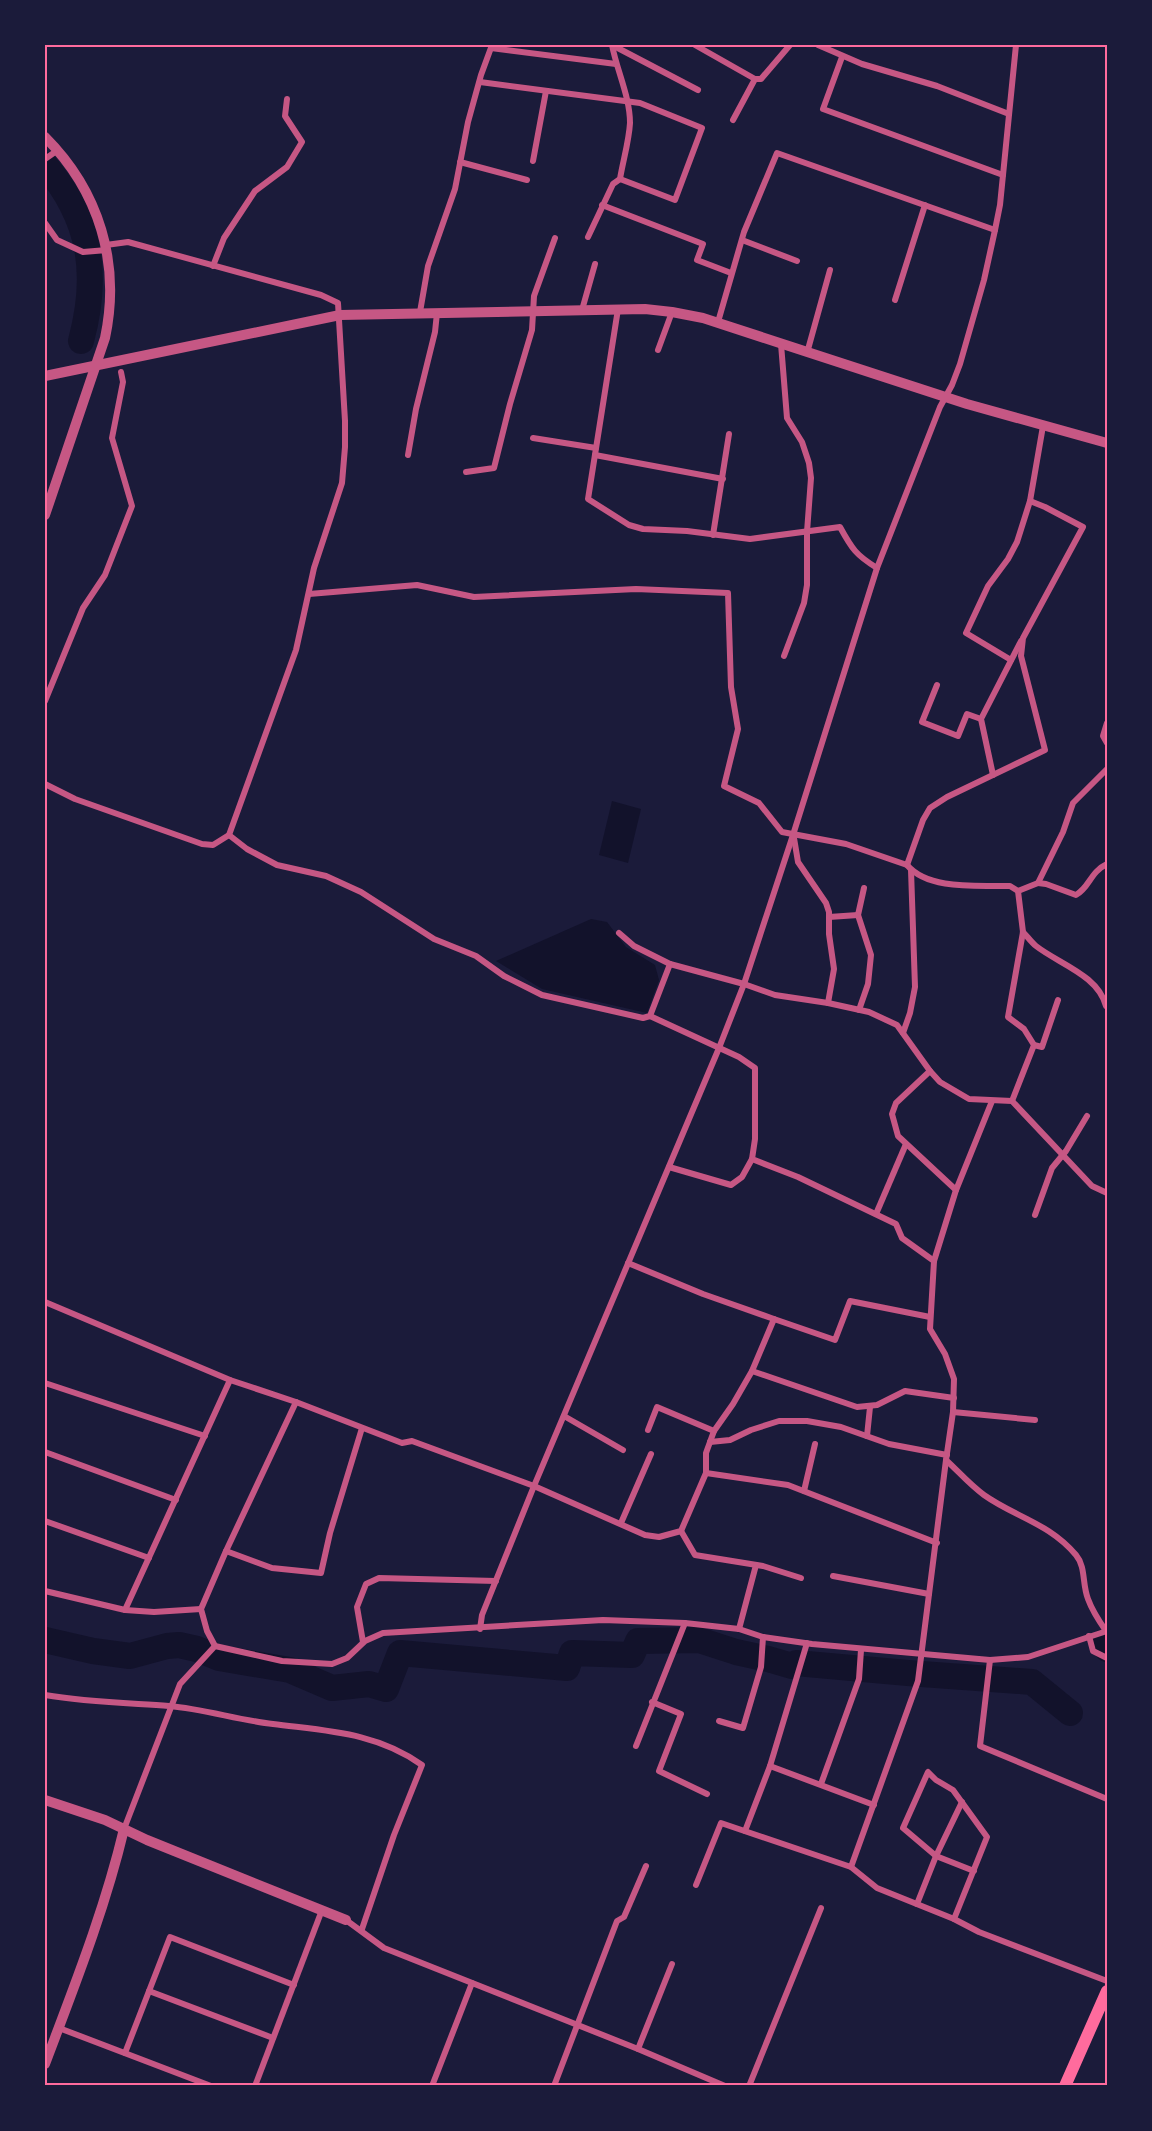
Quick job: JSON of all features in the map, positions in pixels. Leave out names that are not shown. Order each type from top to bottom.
[{"type":"main road","points":[[1065,2086],[1107,1990]]},
{"type":"street","points":[[588,237],[613,184],[620,179],[630,123],[627,101],[612,45]]},
{"type":"street","points":[[612,45],[698,90]]},
{"type":"street","points":[[695,45],[755,79],[761,79],[790,45]]},
{"type":"street","points":[[820,45],[842,57],[937,86],[1009,114]]},
{"type":"street","points":[[480,1629],[482,1615],[534,1486],[744,984],[794,835],[877,568],[960,364],[984,280],[1000,205],[1016,45]]},
{"type":"street","points":[[420,312],[425,277],[455,189],[468,122],[480,75],[491,47],[616,64]]},
{"type":"street","points":[[842,57],[824,109],[1003,175]]},
{"type":"street","points":[[733,120],[755,79]]},
{"type":"street","points":[[480,82],[640,103],[702,128],[675,200],[620,179]]},
{"type":"street","points":[[533,161],[546,91]]},
{"type":"street","points":[[213,266],[224,238],[255,191],[287,167],[302,142],[285,116],[287,99]]},
{"type":"street","points":[[45,137],[58,150],[87,192],[107,247],[110,276],[110,307],[105,338],[45,515]]},
{"type":"street","points":[[45,159],[58,150]]},
{"type":"street","points":[[718,322],[742,240],[777,153],[995,230]]},
{"type":"street","points":[[460,162],[527,180]]},
{"type":"street","points":[[602,205],[703,244],[696,260],[731,273]]},
{"type":"street","points":[[896,300],[925,205]]},
{"type":"street","points":[[45,223],[57,240],[83,252],[128,242],[327,297],[338,303],[345,421],[344,471],[314,568],[296,650],[229,835],[213,845],[202,844],[75,799],[45,784]]},
{"type":"street","points":[[466,472],[494,468],[532,330],[534,296],[555,238]]},
{"type":"street","points":[[742,240],[797,261]]},
{"type":"street","points":[[582,310],[595,264]]},
{"type":"street","points":[[807,353],[830,270]]},
{"type":"street","points":[[618,309],[588,499],[629,525],[643,529],[679,530],[750,539],[840,527],[859,557],[877,568]]},
{"type":"street","points":[[45,376],[340,315],[618,309],[672,312],[718,322],[945,397],[1107,443]]},
{"type":"street","points":[[408,454],[416,409],[435,332],[437,312]]},
{"type":"street","points":[[658,350],[672,312]]},
{"type":"street","points":[[782,344],[787,418],[802,442],[810,471],[807,585],[804,603],[784,656]]},
{"type":"street","points":[[45,701],[83,608],[105,575],[132,506],[112,438],[123,382],[121,372]]},
{"type":"street","points":[[1011,660],[966,633],[988,586],[1008,559],[1017,542],[1030,501],[1043,426]]},
{"type":"street","points":[[713,535],[729,434]]},
{"type":"street","points":[[533,438],[596,448]]},
{"type":"street","points":[[595,455],[723,479]]},
{"type":"street","points":[[993,775],[981,718],[1083,527],[1030,501]]},
{"type":"street","points":[[309,594],[417,585],[474,597],[636,589],[728,594],[731,687],[738,729],[724,786],[759,803],[782,832],[846,843],[909,868],[930,881],[1010,886],[1018,891]]},
{"type":"street","points":[[903,1033],[915,987],[909,868],[923,819],[930,808],[947,797],[1045,750],[1022,656],[1023,638]]},
{"type":"street","points":[[937,685],[922,722],[958,736],[968,714],[981,718]]},
{"type":"street","points":[[1107,723],[1103,736],[1107,743]]},
{"type":"street","points":[[1038,883],[1059,840],[1073,803],[1107,769]]},
{"type":"street","points":[[229,835],[247,849],[267,860],[288,868],[326,876],[361,892],[434,939],[476,956],[504,976],[542,995],[643,1018],[650,1016],[739,1057],[755,1068],[755,1139],[752,1160],[742,1178],[731,1185],[669,1167]]},
{"type":"street","points":[[794,835],[798,862],[826,903],[829,917],[834,969],[828,1003]]},
{"type":"street","points":[[1018,891],[1038,883],[1076,895],[1082,891],[1093,874],[1107,864]]},
{"type":"street","points":[[860,1010],[868,984],[871,955],[858,915],[864,888]]},
{"type":"street","points":[[1018,891],[1023,932],[1008,1017],[1024,1029],[1034,1045],[1042,1047],[1058,1000]]},
{"type":"street","points":[[829,917],[858,915]]},
{"type":"street","points":[[1023,932],[1034,945],[1094,985],[1104,996],[1106,1006]]},
{"type":"street","points":[[619,933],[634,946],[670,964],[775,995],[869,1012],[897,1025],[940,1082],[969,1099],[1012,1101],[1092,1186],[1107,1193]]},
{"type":"street","points":[[650,1016],[670,964]]},
{"type":"street","points":[[1012,1101],[1034,1045]]},
{"type":"street","points":[[930,1071],[896,1102],[892,1114],[898,1136],[956,1190]]},
{"type":"street","points":[[851,1868],[918,1681],[954,1398],[954,1379],[945,1354],[930,1329],[934,1261],[956,1190],[992,1101]]},
{"type":"street","points":[[1035,1215],[1052,1168],[1064,1155],[1087,1116]]},
{"type":"street","points":[[876,1214],[906,1144]]},
{"type":"street","points":[[752,1160],[798,1177],[896,1224],[902,1238],[934,1261]]},
{"type":"street","points":[[628,1263],[703,1294],[835,1340],[850,1301],[930,1317]]},
{"type":"street","points":[[45,1302],[230,1380],[296,1402],[402,1443],[412,1441],[534,1486],[645,1535],[658,1537],[681,1531]]},
{"type":"street","points":[[681,1531],[706,1473],[706,1453],[714,1431],[752,1371],[774,1319]]},
{"type":"street","points":[[752,1371],[850,1406],[870,1407],[905,1391],[954,1398]]},
{"type":"street","points":[[125,1610],[230,1380]]},
{"type":"street","points":[[45,1383],[205,1437]]},
{"type":"street","points":[[214,1646],[201,1610],[296,1402]]},
{"type":"street","points":[[648,1430],[657,1407],[714,1431]]},
{"type":"street","points":[[867,1436],[870,1407]]},
{"type":"street","points":[[953,1412],[1035,1420]]},
{"type":"street","points":[[564,1416],[623,1450]]},
{"type":"street","points":[[214,1646],[282,1661],[332,1664],[346,1658],[363,1642],[374,1636],[388,1633],[603,1620],[685,1623],[738,1629],[763,1637],[861,1650],[990,1660],[1028,1657],[1107,1631],[1088,1600],[1082,1577],[1083,1567],[1069,1548],[1036,1522],[983,1495],[947,1458],[889,1444],[823,1422],[792,1420],[778,1422],[750,1430],[730,1440],[710,1442]]},
{"type":"street","points":[[226,1551],[272,1568],[321,1573],[330,1533],[362,1428]]},
{"type":"street","points":[[804,1491],[815,1444]]},
{"type":"street","points":[[45,1452],[176,1500]]},
{"type":"street","points":[[621,1523],[651,1454]]},
{"type":"street","points":[[706,1473],[788,1485],[937,1543]]},
{"type":"street","points":[[45,1521],[149,1558]]},
{"type":"street","points":[[681,1531],[695,1555],[756,1565],[801,1578]]},
{"type":"street","points":[[738,1629],[756,1565]]},
{"type":"street","points":[[833,1576],[929,1594]]},
{"type":"street","points":[[363,1642],[357,1607],[366,1584],[379,1578],[496,1581]]},
{"type":"street","points":[[45,1591],[125,1610],[154,1612],[201,1610]]},
{"type":"street","points":[[636,1746],[685,1623]]},
{"type":"street","points":[[1089,1636],[1093,1651],[1107,1658]]},
{"type":"street","points":[[719,1721],[743,1728],[761,1667],[763,1637]]},
{"type":"street","points":[[745,1831],[770,1766],[807,1643]]},
{"type":"street","points":[[45,2064],[114,1865],[124,1828],[171,1706],[180,1684],[214,1646]]},
{"type":"street","points":[[821,1784],[859,1679],[861,1650]]},
{"type":"street","points":[[990,1660],[980,1746],[1107,1799]]},
{"type":"street","points":[[45,1695],[70,1700],[171,1706],[272,1724],[329,1730],[355,1735],[408,1756],[422,1765],[394,1835],[362,1929]]},
{"type":"street","points":[[652,1702],[681,1714],[659,1771],[707,1794]]},
{"type":"street","points":[[770,1766],[874,1805]]},
{"type":"street","points":[[954,1919],[974,1871],[987,1837],[953,1790],[936,1780],[928,1772],[903,1828],[936,1856],[974,1871]]},
{"type":"street","points":[[45,1800],[105,1820],[147,1840],[346,1920],[362,1929],[384,1948],[725,2086]]},
{"type":"street","points":[[917,1904],[936,1856],[962,1802]]},
{"type":"street","points":[[696,1885],[721,1822],[851,1868],[877,1888],[954,1919],[979,1932],[1107,1981]]},
{"type":"street","points":[[554,2086],[617,1921],[624,1917],[646,1866]]},
{"type":"street","points":[[749,2086],[821,1908]]},
{"type":"street","points":[[255,2086],[322,1910]]},
{"type":"street","points":[[125,2053],[170,1937],[294,1985]]},
{"type":"street","points":[[638,2049],[672,1964]]},
{"type":"street","points":[[432,2086],[472,1983]]},
{"type":"street","points":[[149,1991],[273,2038]]},
{"type":"street","points":[[59,2028],[211,2086]]},
{"type":"shaded area","points":[[612,801],[641,809],[628,863],[599,855]]},
{"type":"shaded area","points":[[591,919],[607,922],[626,947],[655,965],[659,980],[647,1013],[542,989],[496,961]]},
{"type":"waterway","points":[[45,165],[73,206],[87,248],[90,270],[89,293],[87,316],[81,341]]},
{"type":"waterway","points":[[45,1640],[93,1651],[130,1656],[179,1645],[219,1658],[290,1670],[332,1688],[369,1684],[386,1689],[400,1653],[567,1668],[572,1653],[632,1655],[638,1641],[699,1640],[792,1666],[796,1663],[1032,1682],[1070,1713]]},
{"type":"waterway","points":[[1102,1643],[1107,1649]]}]
